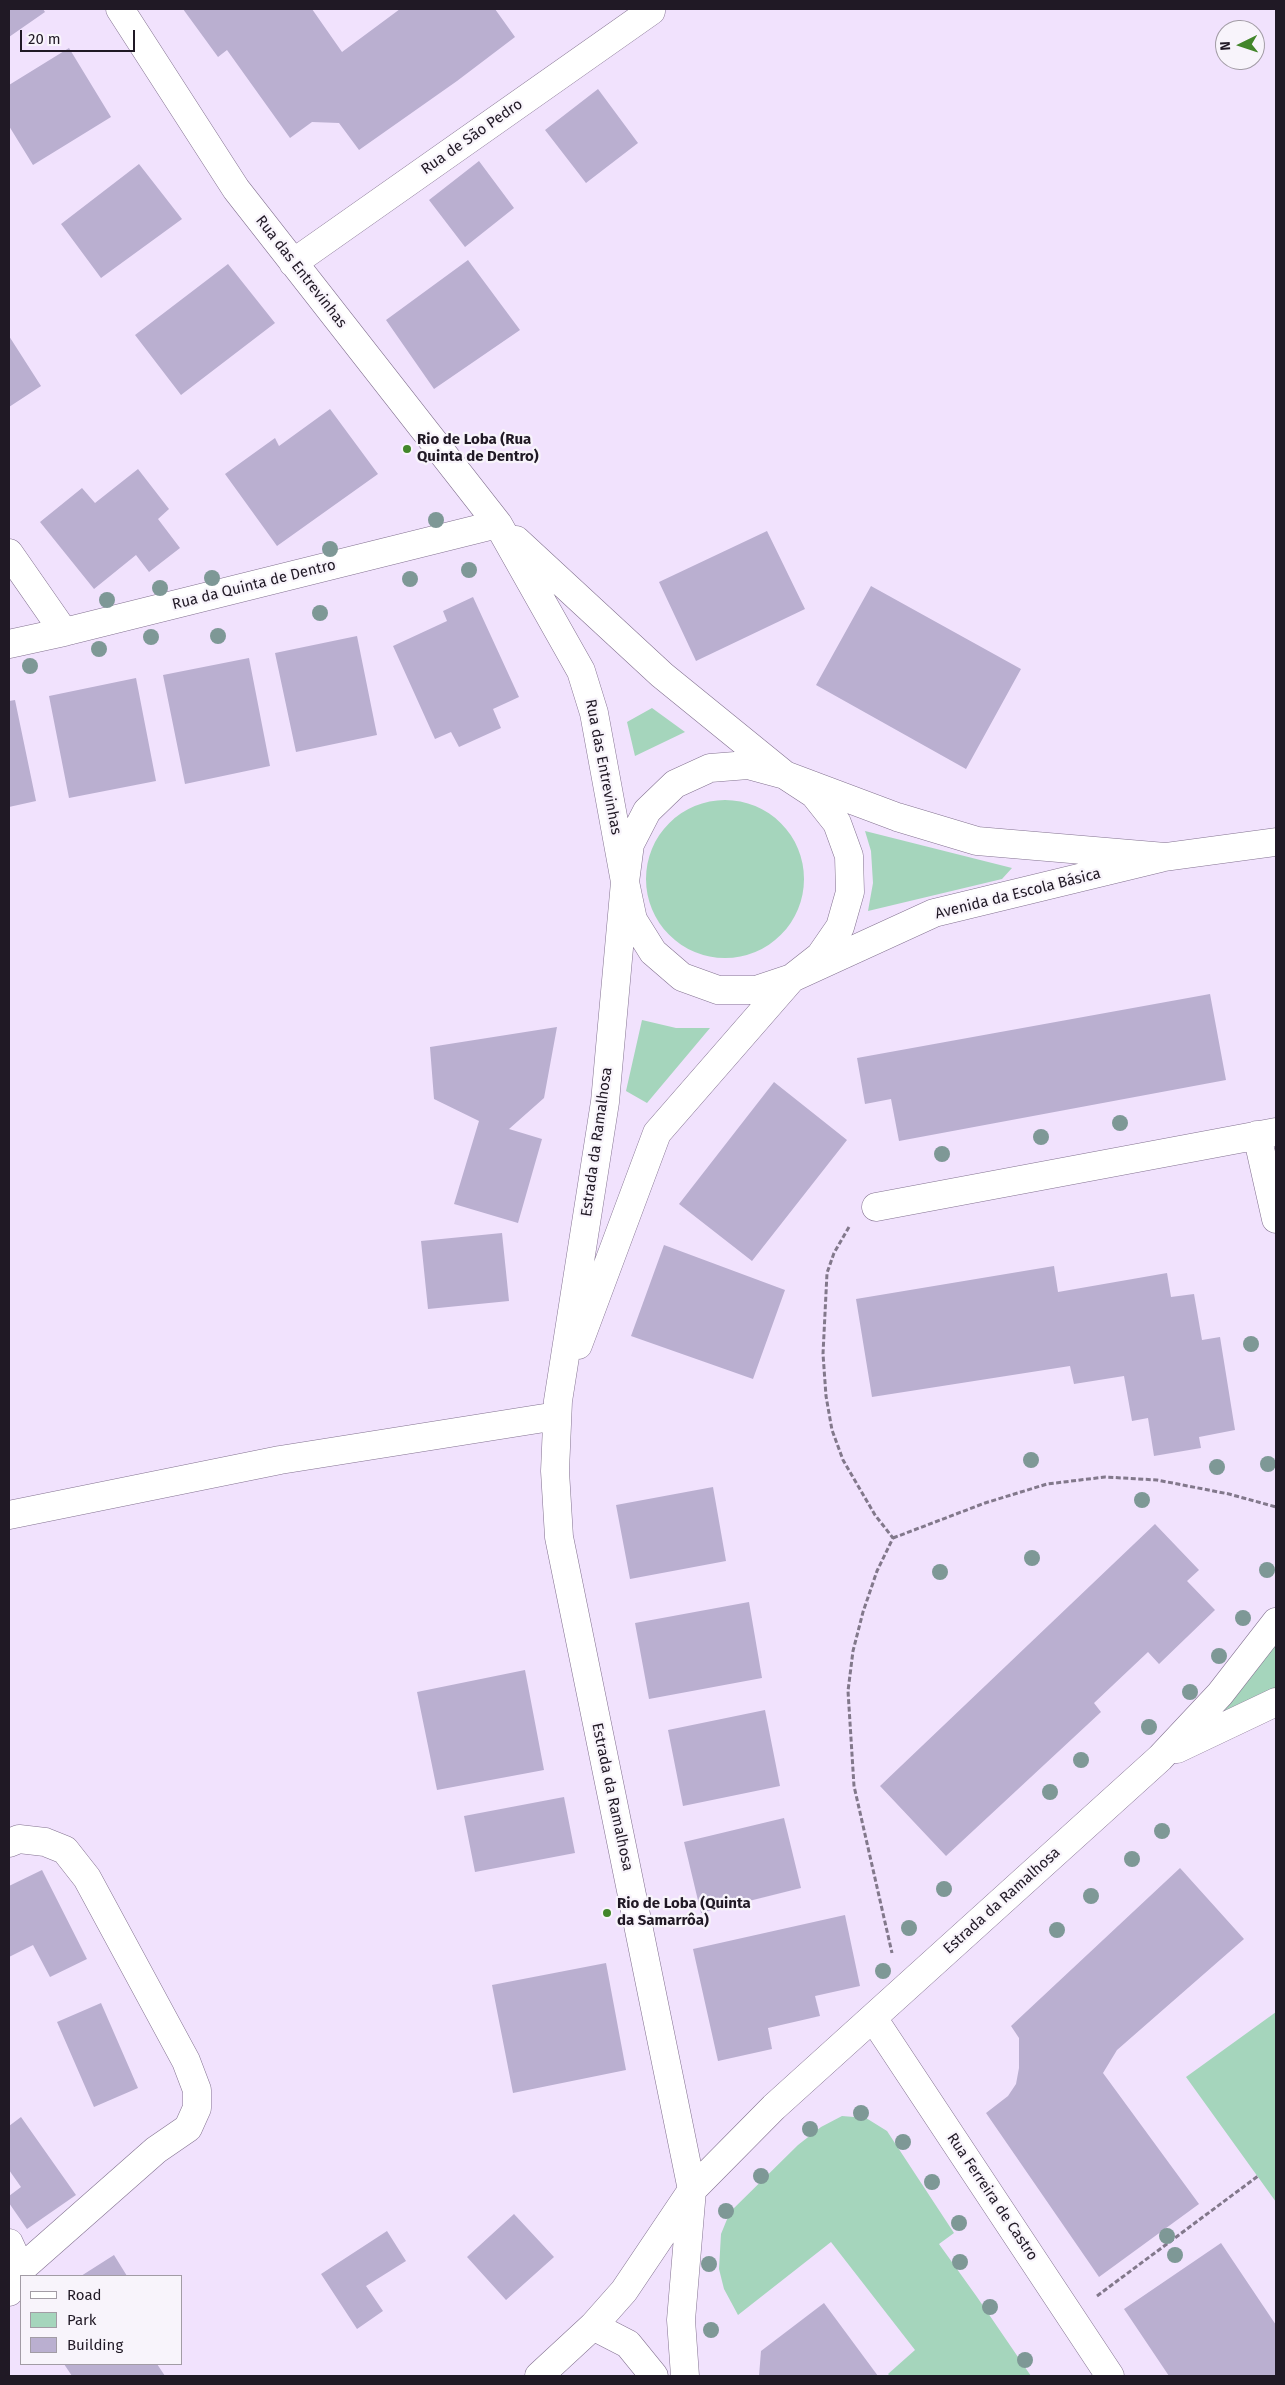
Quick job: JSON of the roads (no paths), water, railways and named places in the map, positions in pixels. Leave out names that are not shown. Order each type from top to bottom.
[{"type":"street","name":"Rua das Entrevinhas","points":[[120,9],[236,189],[498,524],[581,671],[594,713],[625,882]]},
{"type":"street","name":"Rua de São Pedro","points":[[293,263],[651,11]]},
{"type":"street","name":"Rua das Entrevinhas","points":[[498,524],[662,675],[785,775]]},
{"type":"street","name":"Rua da Quinta de Dentro","points":[[9,644],[498,524]]},
{"type":"street","points":[[9,553],[64,632]]},
{"type":"street","name":"Avenida da Escola Básica","points":[[1165,857],[977,840],[897,817],[785,775],[748,765],[710,768],[675,784],[647,810],[630,844],[625,882],[633,920],[653,952],[682,976],[718,990],[756,990],[792,978],[934,913],[1165,857],[1276,842]]},
{"type":"street","name":"Avenida da Escola Básica","points":[[785,775],[814,794],[837,823],[849,856],[850,892],[840,926],[820,956],[792,978]]},
{"type":"street","name":"Estrada da Ramalhosa","points":[[625,882],[605,1102],[557,1409],[555,1471],[559,1538],[692,2190]]},
{"type":"street","name":"Estrada da Ramalhosa","points":[[557,1409],[657,1134],[792,978]]},
{"type":"street","points":[[876,1207],[1267,1133],[1276,1219]]},
{"type":"street","points":[[9,1515],[280,1460],[557,1409]]},
{"type":"street","points":[[1160,1758],[1220,1694],[1276,1622]]},
{"type":"street","points":[[1160,1758],[1276,1702]]},
{"type":"street","name":"Estrada da Ramalhosa","points":[[539,2376],[593,2326],[624,2291],[692,2190],[774,2107],[1160,1758]]},
{"type":"street","points":[[9,1842],[19,1839],[45,1842],[65,1850],[87,1878],[186,2061],[197,2090],[197,2108],[188,2128],[156,2150],[20,2275]]},
{"type":"street","name":"Rua Ferreira de Castro","points":[[873,2018],[1110,2376]]},
{"type":"street","points":[[685,2376],[681,2320],[692,2190]]},
{"type":"street","points":[[9,2243],[15,2280]]},
{"type":"street","points":[[593,2326],[628,2344],[654,2376]]},
{"type":"place","name":"Rio de Loba (Rua Quinta de Dentro)","points":[[407,449]]},
{"type":"place","name":"Rio de Loba (Quinta da Samarrôa)","points":[[607,1913]]}]
